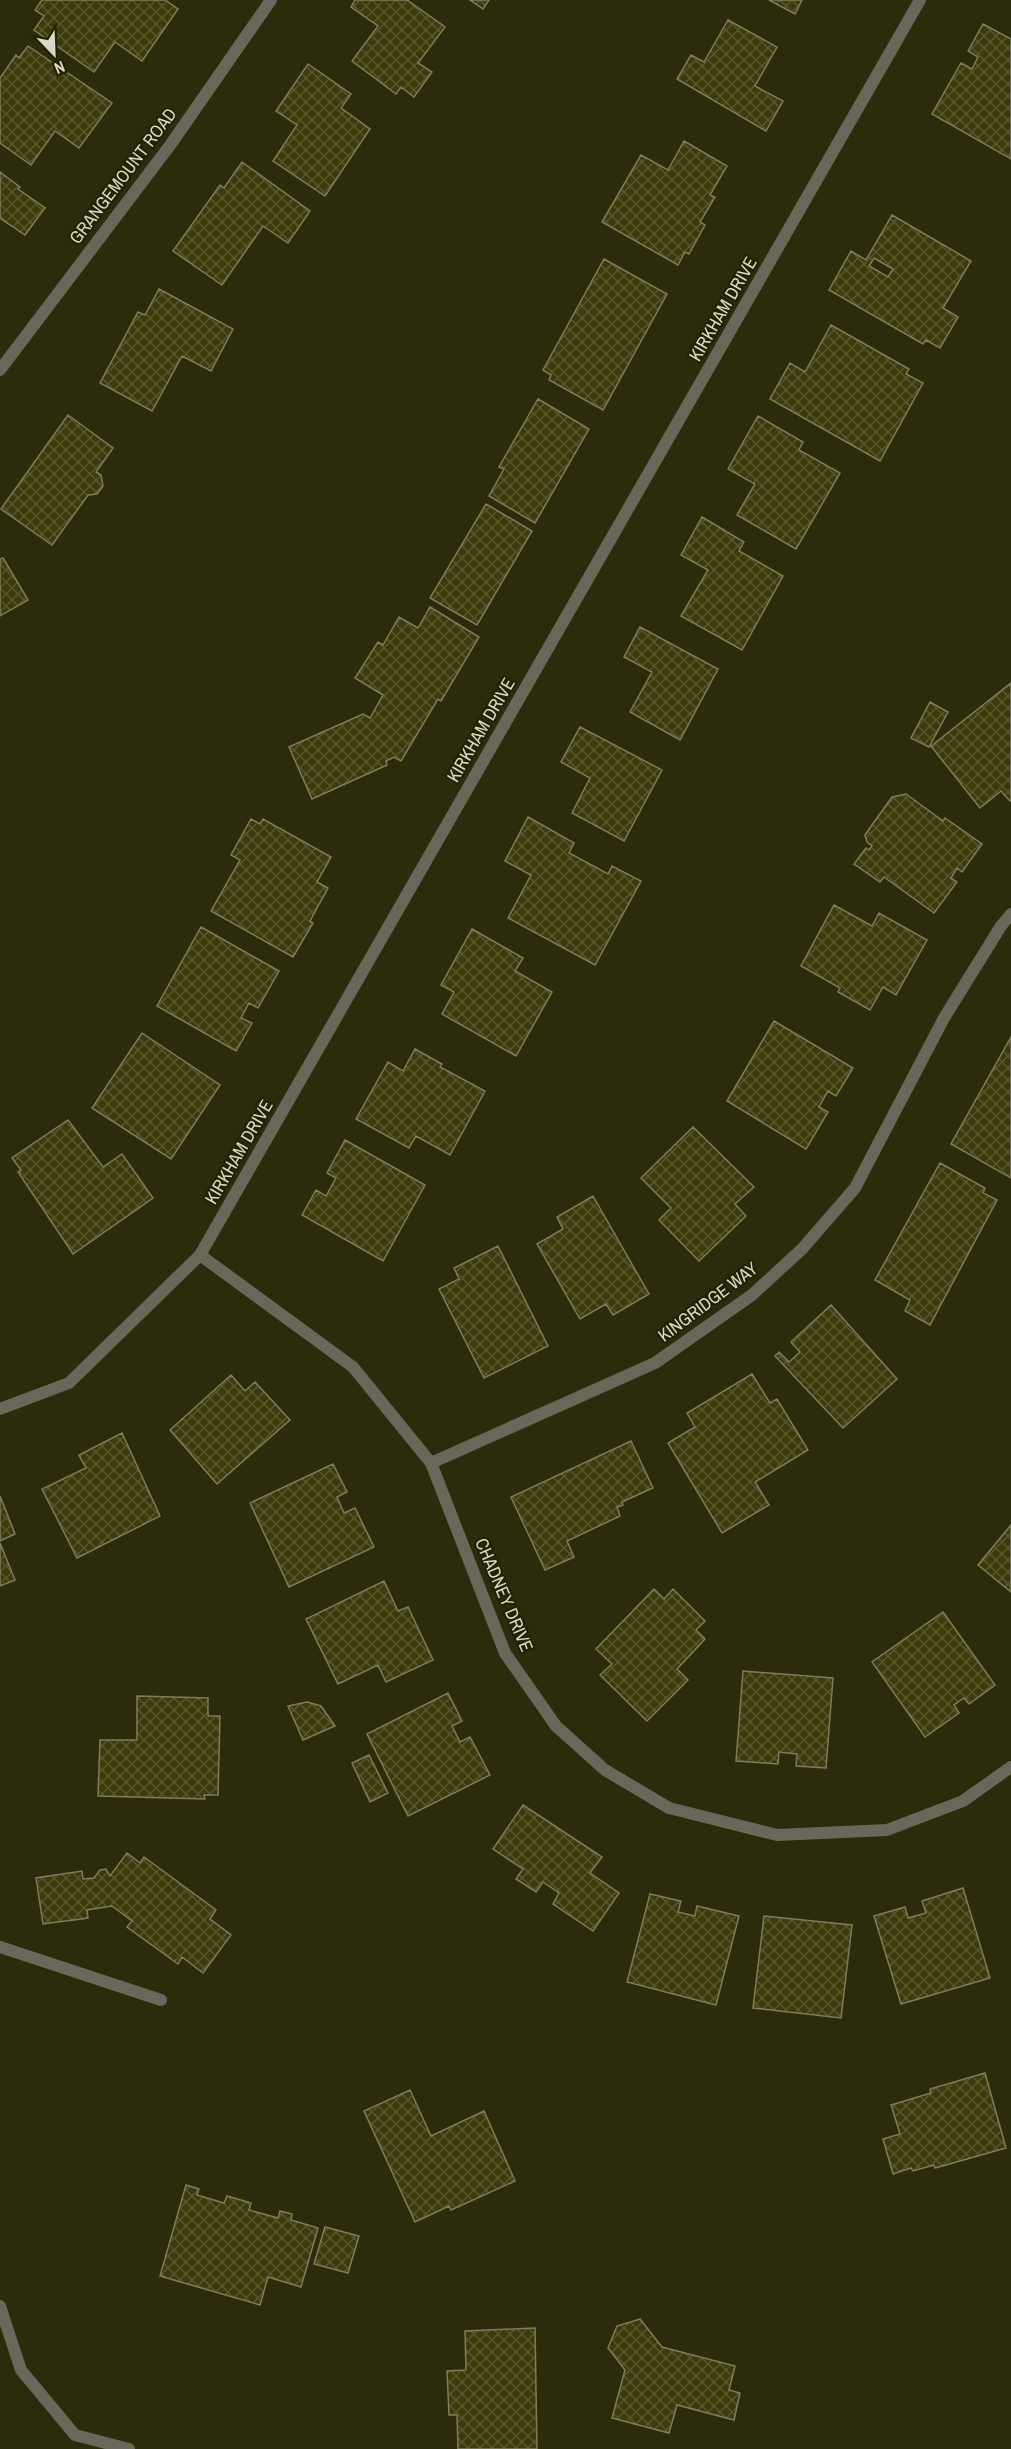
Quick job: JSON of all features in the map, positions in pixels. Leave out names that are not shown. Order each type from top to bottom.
[{"type":"street","name":"GRANGEMOUNT ROAD","points":[[0,370],[171,144],[271,0]]},
{"type":"street","name":"KIRKHAM DRIVE","points":[[0,1409],[69,1383],[200,1255],[920,0]]},
{"type":"street","name":"KINGRIDGE WAY","points":[[431,1463],[655,1363],[752,1295],[802,1249],[855,1188],[944,1018],[1001,926],[1011,914]]},
{"type":"street","name":"CHADNEY DRIVE","points":[[200,1255],[353,1367],[431,1463],[505,1653],[556,1726],[604,1770],[669,1808],[777,1835],[887,1830],[963,1801],[1011,1767]]},
{"type":"street","points":[[0,1947],[161,2000]]},
{"type":"street","points":[[0,2306],[21,2370],[75,2435],[129,2449]]},
{"type":"building","points":[[42,0],[165,0],[178,9],[142,61],[115,42],[94,72],[34,30],[44,16],[35,10]]},
{"type":"building","points":[[355,0],[407,0],[445,27],[418,63],[432,72],[414,97],[401,87],[396,94],[352,61],[378,26],[351,7]]},
{"type":"building","points":[[470,0],[489,0],[483,9]]},
{"type":"building","points":[[769,0],[802,0],[795,14]]},
{"type":"building","points":[[728,20],[777,47],[755,86],[783,101],[766,131],[677,79],[691,55],[704,62]]},
{"type":"building","points":[[983,24],[1011,39],[1011,159],[932,114],[961,63],[972,69],[978,57],[968,51]]},
{"type":"building","points":[[28,46],[112,103],[79,148],[55,131],[31,165],[0,143],[0,78],[16,55],[19,58]]},
{"type":"building","points":[[308,64],[351,94],[341,108],[370,129],[325,196],[273,161],[297,125],[276,111]]},
{"type":"building","points":[[684,141],[727,166],[710,195],[715,197],[700,222],[705,225],[689,254],[685,252],[678,265],[602,222],[641,155],[668,170]]},
{"type":"building","points":[[242,162],[310,211],[288,243],[263,226],[222,285],[173,251],[220,185],[224,188]]},
{"type":"building","points":[[0,172],[20,187],[18,189],[45,208],[25,235],[0,218]]},
{"type":"building","points":[[892,215],[971,261],[943,308],[958,317],[940,348],[926,340],[923,344],[829,290],[851,251],[866,260]],"holes":[[[874,258],[893,269],[888,277],[869,266]]]},
{"type":"building","points":[[604,259],[667,294],[603,410],[549,380],[551,375],[543,370]]},
{"type":"building","points":[[159,289],[233,329],[211,371],[182,356],[152,411],[100,383],[138,312],[145,315]]},
{"type":"building","points":[[831,325],[909,369],[906,374],[923,383],[880,461],[770,399],[790,363],[805,372]]},
{"type":"building","points":[[538,399],[589,429],[535,523],[489,496],[504,469],[499,467]]},
{"type":"building","points":[[68,415],[113,448],[96,472],[101,475],[103,486],[97,494],[88,495],[52,545],[1,509]]},
{"type":"building","points":[[758,416],[803,442],[799,450],[840,473],[796,549],[737,515],[755,484],[728,469]]},
{"type":"building","points":[[486,504],[532,531],[477,625],[430,598]]},
{"type":"building","points":[[702,517],[744,542],[739,551],[783,576],[742,650],[681,616],[708,570],[681,555]]},
{"type":"building","points":[[3,558],[28,600],[0,616],[0,559]]},
{"type":"building","points":[[430,607],[479,637],[441,701],[438,699],[401,761],[394,757],[386,761],[387,765],[312,799],[289,747],[363,714],[370,718],[383,695],[355,678],[378,642],[383,645],[399,617],[418,628]]},
{"type":"building","points":[[640,627],[718,669],[680,740],[630,712],[652,672],[624,657]]},
{"type":"building","points":[[1011,683],[1011,800],[1001,791],[980,808],[931,746]]},
{"type":"building","points":[[930,702],[948,712],[929,747],[911,738]]},
{"type":"building","points":[[580,727],[662,770],[624,841],[572,813],[590,778],[561,762]]},
{"type":"building","points":[[906,794],[943,821],[945,818],[982,844],[962,872],[957,868],[951,878],[957,882],[934,913],[884,877],[880,882],[854,864],[866,848],[869,850],[872,846],[867,842],[865,835],[892,797]]},
{"type":"building","points":[[528,817],[574,843],[569,853],[608,874],[612,866],[641,881],[595,965],[508,918],[531,875],[505,861]]},
{"type":"building","points":[[251,819],[260,824],[263,819],[331,857],[317,882],[328,888],[310,921],[313,923],[293,957],[211,911],[240,860],[231,855]]},
{"type":"building","points":[[834,905],[872,926],[879,913],[927,940],[896,995],[883,987],[870,1010],[838,992],[840,988],[801,966]]},
{"type":"building","points":[[201,927],[279,971],[258,1008],[249,1003],[241,1018],[252,1023],[236,1051],[157,1006]]},
{"type":"building","points":[[472,929],[523,958],[515,971],[552,992],[516,1056],[442,1014],[454,992],[441,985]]},
{"type":"building","points":[[774,1021],[853,1068],[836,1096],[828,1091],[819,1107],[828,1112],[806,1149],[727,1101]]},
{"type":"building","points":[[142,1033],[220,1085],[171,1159],[92,1108]]},
{"type":"building","points":[[1011,1037],[1011,1178],[951,1144]]},
{"type":"building","points":[[415,1049],[442,1064],[440,1067],[485,1091],[450,1155],[416,1136],[409,1148],[356,1119],[388,1062],[403,1071]]},
{"type":"building","points":[[68,1120],[103,1167],[122,1154],[153,1198],[73,1254],[18,1172],[21,1170],[12,1158]]},
{"type":"building","points":[[693,1127],[754,1187],[735,1204],[746,1216],[699,1261],[659,1220],[671,1208],[641,1178]]},
{"type":"building","points":[[345,1140],[425,1185],[383,1261],[302,1215],[316,1190],[326,1196],[336,1178],[327,1173]]},
{"type":"building","points":[[940,1163],[985,1188],[983,1193],[997,1200],[930,1325],[905,1311],[910,1300],[875,1280]]},
{"type":"building","points":[[593,1196],[649,1294],[613,1315],[606,1304],[580,1319],[537,1244],[563,1229],[557,1217]]},
{"type":"building","points":[[498,1246],[548,1346],[484,1378],[439,1289],[459,1279],[454,1268]]},
{"type":"building","points":[[831,1305],[897,1379],[843,1428],[775,1356],[779,1352],[789,1362],[800,1352],[791,1342]]},
{"type":"building","points":[[752,1374],[770,1403],[777,1399],[808,1450],[755,1482],[769,1505],[722,1533],[668,1443],[695,1427],[687,1413]]},
{"type":"building","points":[[231,1375],[245,1391],[255,1382],[290,1420],[217,1484],[170,1430]]},
{"type":"building","points":[[122,1433],[160,1516],[77,1558],[42,1489],[86,1468],[79,1455]]},
{"type":"building","points":[[631,1441],[653,1488],[622,1502],[623,1505],[617,1507],[620,1516],[567,1541],[574,1557],[545,1570],[511,1497]]},
{"type":"building","points":[[333,1464],[347,1492],[337,1497],[344,1513],[355,1508],[374,1547],[289,1587],[250,1503]]},
{"type":"building","points":[[0,1496],[15,1534],[0,1541]]},
{"type":"building","points":[[1011,1525],[1011,1592],[978,1565]]},
{"type":"building","points":[[0,1543],[15,1580],[0,1586]]},
{"type":"building","points":[[384,1581],[398,1611],[408,1607],[433,1660],[386,1682],[378,1665],[338,1684],[306,1619]]},
{"type":"building","points":[[654,1589],[664,1599],[673,1589],[705,1621],[696,1630],[705,1639],[677,1669],[688,1680],[647,1721],[600,1675],[612,1664],[596,1649]]},
{"type":"building","points":[[943,1612],[995,1685],[969,1704],[964,1698],[954,1705],[959,1713],[925,1737],[872,1662]]},
{"type":"building","points":[[743,1671],[833,1678],[826,1768],[796,1766],[797,1754],[779,1752],[778,1764],[736,1761]]},
{"type":"building","points":[[448,1693],[462,1721],[452,1726],[460,1742],[470,1737],[490,1775],[408,1816],[367,1734]]},
{"type":"building","points":[[137,1696],[208,1698],[208,1716],[220,1716],[218,1795],[204,1795],[205,1799],[98,1796],[100,1740],[137,1740]]},
{"type":"building","points":[[307,1702],[321,1706],[335,1726],[303,1740],[288,1706]]},
{"type":"building","points":[[369,1755],[388,1793],[370,1802],[352,1763]]},
{"type":"building","points":[[523,1805],[602,1857],[590,1873],[619,1893],[593,1931],[553,1904],[559,1893],[543,1882],[536,1892],[516,1879],[523,1869],[493,1849]]},
{"type":"building","points":[[127,1853],[140,1863],[144,1857],[216,1910],[210,1919],[231,1935],[203,1973],[182,1957],[178,1964],[127,1927],[132,1921],[112,1906],[87,1910],[88,1918],[43,1924],[36,1878],[82,1871],[83,1879],[94,1878],[100,1870],[106,1869],[110,1876]]},
{"type":"building","points":[[963,1888],[990,1978],[901,2004],[874,1916],[905,1907],[908,1918],[926,1913],[922,1901]]},
{"type":"building","points":[[650,1894],[681,1901],[678,1912],[695,1916],[697,1906],[739,1916],[716,2005],[627,1982]]},
{"type":"building","points":[[764,1916],[852,1925],[841,2018],[753,2008]]},
{"type":"building","points":[[985,2073],[1006,2148],[935,2168],[934,2165],[913,2171],[911,2168],[893,2174],[883,2139],[900,2134],[891,2105],[931,2093],[930,2089]]},
{"type":"building","points":[[410,2090],[431,2136],[484,2111],[515,2181],[451,2210],[449,2206],[415,2222],[364,2111]]},
{"type":"building","points":[[186,2185],[199,2189],[197,2195],[224,2203],[227,2196],[251,2203],[249,2210],[278,2218],[280,2211],[292,2214],[291,2220],[318,2228],[301,2287],[268,2277],[260,2305],[160,2276]]},
{"type":"building","points":[[325,2227],[359,2236],[348,2273],[314,2264]]},
{"type":"building","points":[[640,2319],[662,2347],[735,2366],[729,2390],[740,2393],[734,2420],[677,2405],[669,2433],[612,2418],[625,2370],[608,2348],[617,2326]]},
{"type":"building","points":[[535,2328],[537,2449],[458,2449],[457,2415],[449,2415],[447,2371],[466,2370],[465,2331]]}]
